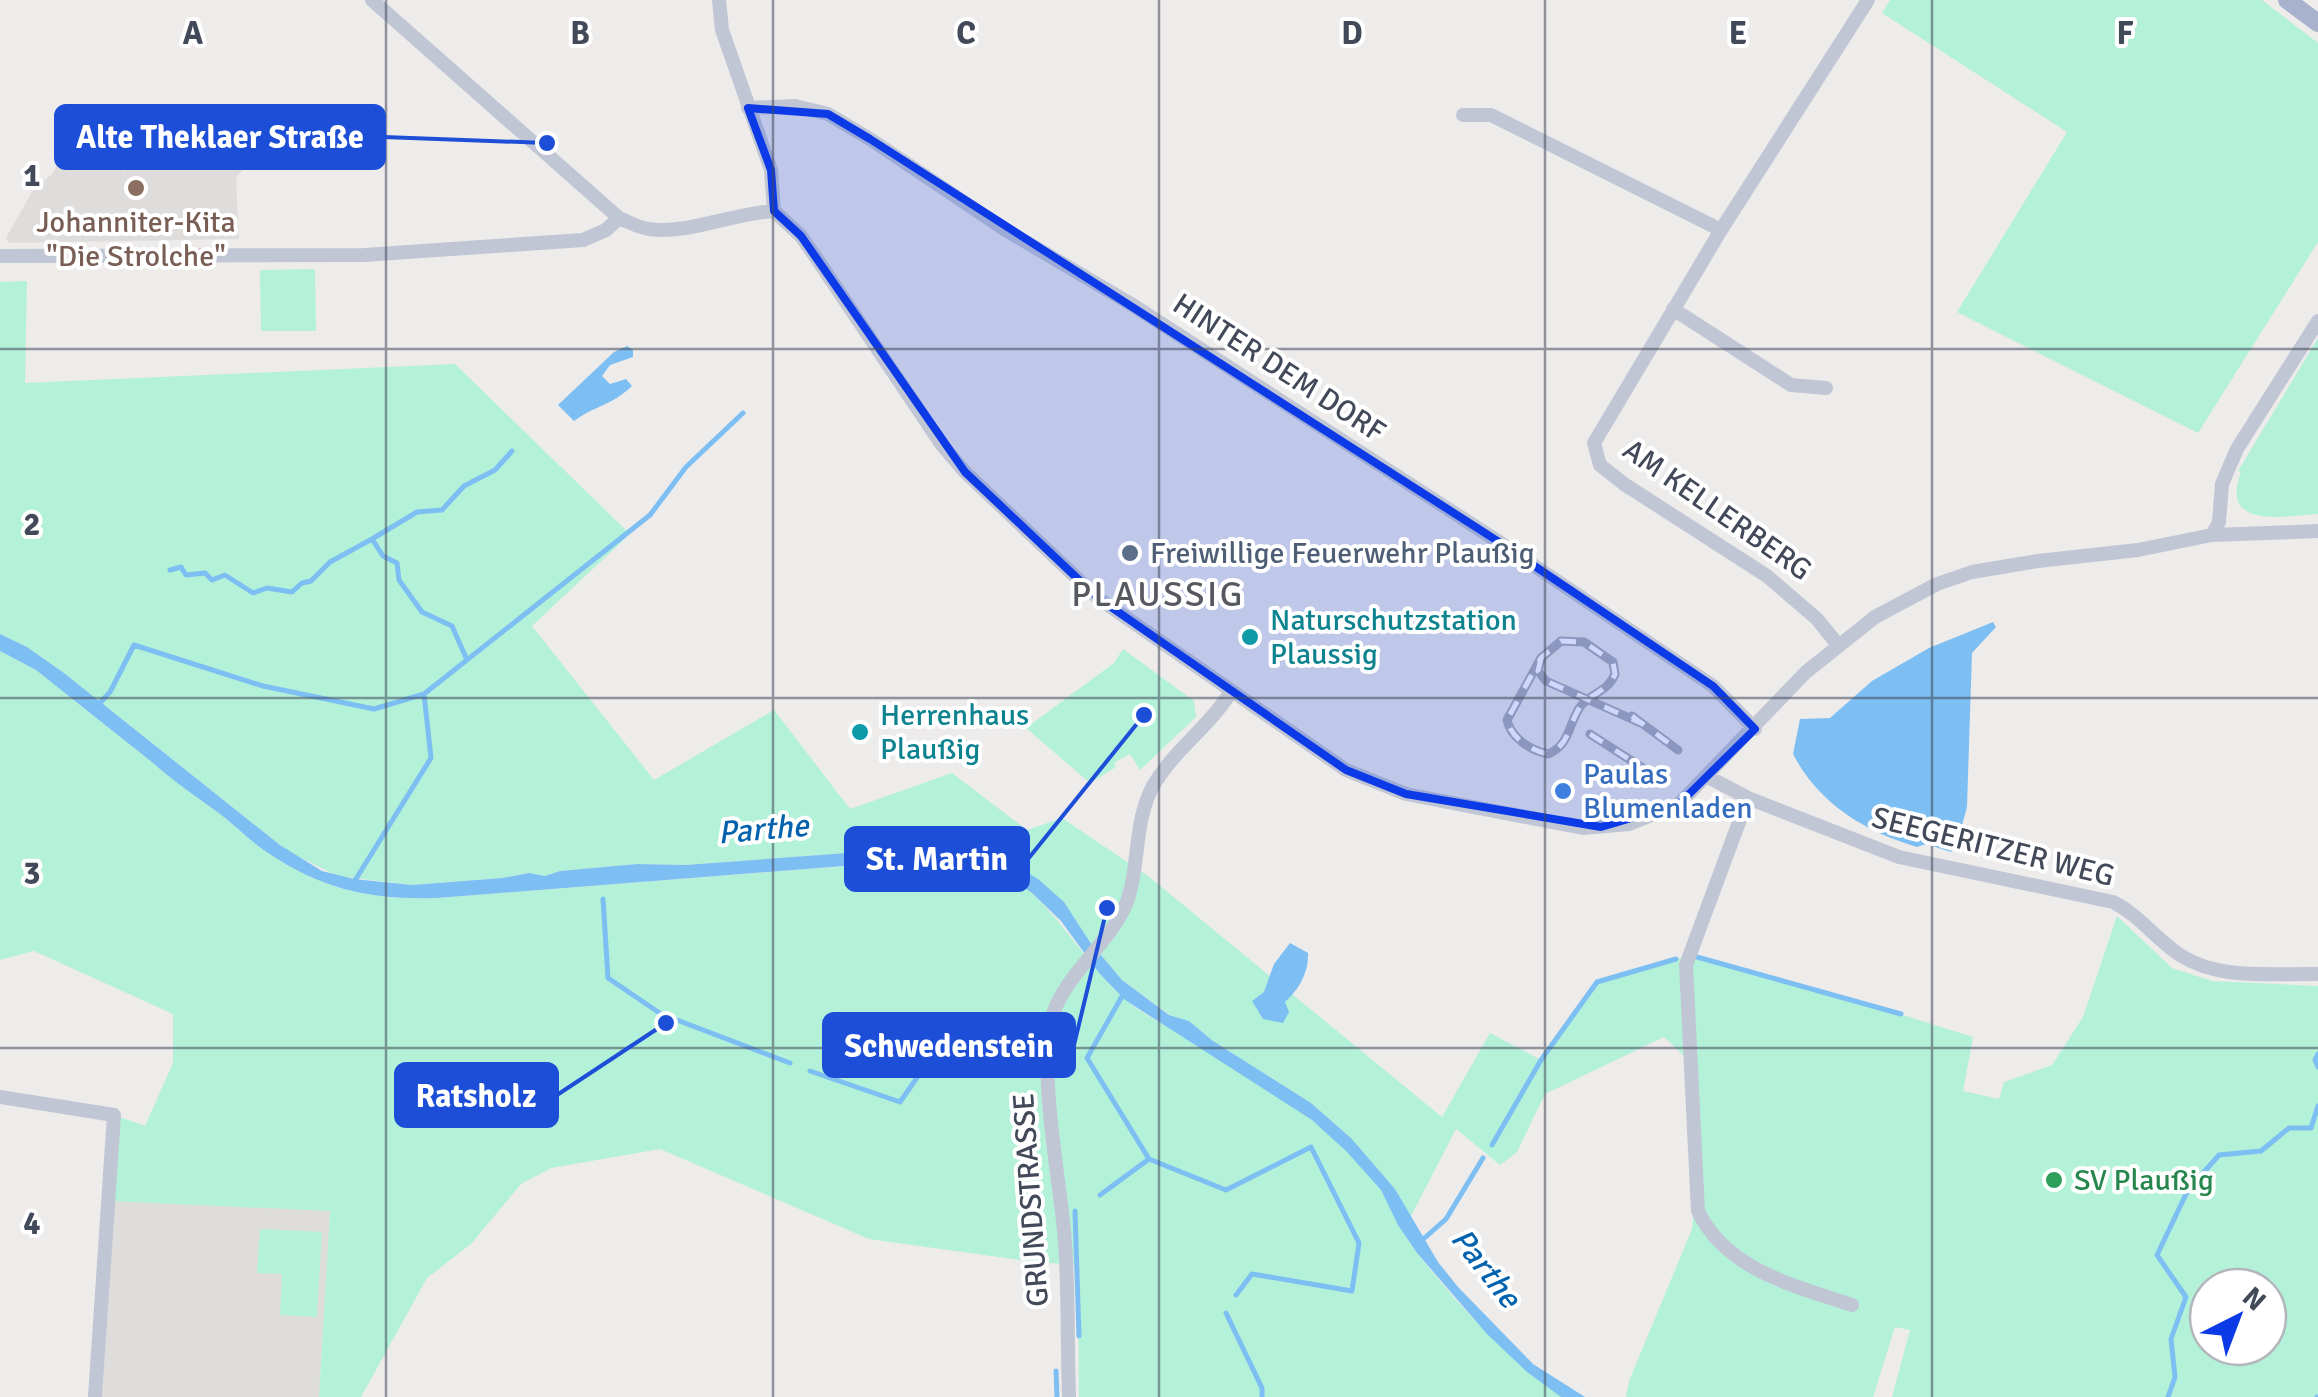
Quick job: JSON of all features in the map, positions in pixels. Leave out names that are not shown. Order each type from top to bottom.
[{"type":"main road","points":[[2287,0],[2318,24]]},
{"type":"street","points":[[372,0],[619,218],[646,230],[664,230],[774,210]]},
{"type":"street","points":[[719,0],[722,30],[771,170],[774,210],[801,236],[942,445],[1098,598],[1346,770],[1406,794],[1583,828],[1629,824],[1680,804],[1806,672],[1875,617],[1937,584],[1972,572],[2138,550],[2212,534],[2318,531]]},
{"type":"street","name":"AM KELLERBERG","points":[[1838,645],[1817,618],[1767,576],[1600,465],[1594,444],[1721,230],[1868,0]]},
{"type":"street","name":"HINTER DEM DORF","points":[[746,102],[795,106],[828,114],[870,139],[1004,229],[1130,304],[1496,540],[1713,686],[1755,729]]},
{"type":"street","points":[[1462,116],[1491,115],[1721,230]]},
{"type":"street","points":[[0,256],[364,254],[583,240],[606,230],[619,218]]},
{"type":"street","points":[[1673,309],[1791,385],[1826,388]]},
{"type":"street","points":[[2212,534],[2218,522],[2222,484],[2237,449],[2318,320]]},
{"type":"street","name":"GRUNDSTRASSE","points":[[1069,1397],[1064,1234],[1048,1058],[1053,1014],[1127,902],[1137,839],[1154,785],[1216,714],[1230,692]]},
{"type":"street","name":"SEEGERITZER WEG","points":[[1708,777],[1748,798],[1898,857],[2113,902],[2127,909],[2181,956],[2208,969],[2318,974]]},
{"type":"street","points":[[1748,798],[1686,965],[1698,1211],[1708,1232],[1727,1252],[1750,1266],[1852,1305]]},
{"type":"street","points":[[0,1096],[114,1115],[96,1397]]},
{"type":"highlighted area","points":[[748,108],[828,114],[870,139],[1496,540],[1713,686],[1755,729],[1679,804],[1601,827],[1406,794],[1346,770],[1098,598],[965,472],[801,236],[774,211],[771,170]]},
{"type":"shaded area","name":"Johanniter-Kita \"Die Strolche\"","points":[[76,130],[123,172],[149,144],[175,166],[212,130],[251,160],[236,178],[239,239],[9,243],[6,238],[33,190],[52,174]]},
{"type":"shaded area","points":[[119,1122],[331,1197],[319,1397],[102,1397]]},
{"type":"green space","points":[[1890,0],[2262,0],[2318,43],[2318,242],[2198,433],[1957,312],[2067,132],[1882,13]]},
{"type":"green space","points":[[315,269],[316,331],[261,331],[260,270]]},
{"type":"green space","points":[[27,281],[25,383],[455,364],[630,534],[532,626],[654,780],[774,710],[850,809],[952,773],[1027,830],[1062,818],[1148,876],[1442,1117],[1490,1033],[1541,1060],[1597,982],[1676,959],[1697,957],[1817,988],[1973,1037],[1963,1091],[1999,1099],[2004,1082],[2052,1065],[2083,1017],[2117,916],[2172,968],[2212,981],[2318,986],[2318,1397],[1892,1397],[1910,1330],[1895,1327],[1873,1397],[1626,1397],[1629,1381],[1692,1229],[1686,1058],[1664,1037],[1545,1094],[1517,1152],[1500,1165],[1456,1129],[1410,1218],[1395,1189],[1348,1135],[1311,1103],[1213,1041],[1189,1021],[1170,1015],[1122,980],[1090,942],[1064,902],[1012,862],[989,851],[928,847],[685,865],[637,864],[560,871],[545,876],[529,873],[412,885],[338,876],[289,852],[64,673],[0,634],[0,282]]},
{"type":"green space","points":[[2318,338],[2318,514],[2259,516],[2239,503],[2238,471]]},
{"type":"green space","points":[[1123,649],[1194,701],[1196,717],[1140,770],[1130,754],[1090,783],[1026,728],[1114,663]]},
{"type":"green space","points":[[0,651],[36,670],[268,853],[308,876],[349,890],[391,897],[437,898],[963,857],[989,865],[1032,894],[1130,1004],[1271,1090],[1327,1133],[1375,1182],[1412,1247],[1450,1293],[1484,1330],[1561,1397],[1079,1397],[1078,1265],[869,1239],[660,1149],[551,1168],[521,1184],[471,1244],[427,1278],[361,1397],[319,1397],[330,1211],[108,1201],[114,1115],[145,1126],[173,1063],[173,1014],[34,951],[0,960]]},
{"type":"green space","points":[[260,1229],[322,1232],[317,1317],[280,1315],[282,1274],[257,1273]]},
{"type":"water","points":[[627,346],[633,350],[633,357],[610,365],[602,376],[610,384],[626,379],[632,386],[574,421],[558,405],[614,352]]},
{"type":"water","points":[[1993,622],[1996,627],[1972,653],[1967,807],[1951,852],[1926,844],[1917,847],[1879,833],[1830,801],[1793,754],[1800,719],[1830,718],[1872,681],[1929,648]]},
{"type":"water","points":[[0,634],[64,673],[280,845],[322,871],[354,879],[412,885],[529,873],[545,876],[560,871],[637,864],[685,865],[928,847],[976,848],[999,855],[1038,879],[1064,902],[1090,942],[1122,980],[1169,1015],[1189,1021],[1213,1041],[1311,1103],[1351,1138],[1395,1189],[1438,1262],[1458,1287],[1533,1364],[1585,1397],[1561,1397],[1527,1372],[1487,1334],[1417,1253],[1381,1190],[1312,1120],[1125,1000],[1099,973],[1061,921],[1032,893],[998,869],[958,857],[437,898],[391,897],[349,890],[308,876],[262,849],[36,670],[0,651]]},
{"type":"water","points":[[1290,943],[1308,953],[1305,974],[1285,1002],[1289,1012],[1283,1023],[1263,1019],[1252,1001],[1264,992],[1274,964]]},
{"type":"waterway","points":[[354,882],[431,758],[424,694],[650,515],[686,467],[743,413]]},
{"type":"waterway","points":[[467,660],[452,626],[422,612],[399,580],[397,563],[383,556],[372,539],[417,512],[442,510],[464,486],[495,470],[512,451]]},
{"type":"waterway","points":[[170,570],[181,567],[186,575],[205,573],[212,580],[225,575],[253,593],[267,588],[292,592],[311,581],[330,562],[372,539]]},
{"type":"waterway","points":[[98,705],[110,692],[134,645],[263,686],[374,709],[424,694]]},
{"type":"waterway","points":[[603,899],[608,978],[661,1014],[790,1063]]},
{"type":"waterway","points":[[1697,957],[1901,1014]]},
{"type":"waterway","points":[[1492,1145],[1541,1060],[1597,982],[1676,959]]},
{"type":"waterway","points":[[1125,991],[1087,1058],[1149,1159],[1226,1190],[1311,1147],[1359,1243],[1352,1291],[1252,1274],[1236,1295]]},
{"type":"waterway","points":[[810,1071],[900,1102],[944,1039],[996,1059],[1020,1062]]},
{"type":"waterway","points":[[2318,1054],[2318,1067]]},
{"type":"waterway","points":[[2168,1397],[2175,1377],[2171,1339],[2186,1297],[2157,1255],[2188,1190],[2219,1155],[2261,1151],[2289,1128],[2311,1128],[2318,1106]]},
{"type":"waterway","points":[[1420,1242],[1446,1219],[1483,1158]]},
{"type":"waterway","points":[[1100,1195],[1149,1159]]},
{"type":"waterway","points":[[1075,1211],[1079,1336]]},
{"type":"waterway","points":[[1226,1313],[1262,1388],[1262,1397]]},
{"type":"waterway","points":[[1056,1371],[1057,1397]]},
{"type":"railway","points":[[1561,641],[1584,642],[1613,662],[1615,674],[1608,685],[1580,707],[1565,740],[1548,754],[1522,742],[1507,720],[1541,658],[1561,641]]},
{"type":"railway","points":[[1541,658],[1538,671],[1546,681],[1643,724]]},
{"type":"railway","points":[[1632,716],[1678,750]]},
{"type":"railway","points":[[1590,734],[1649,772],[1666,778]]},
{"type":"place","name":"Alte Theklaer Straße","points":[[547,143]]},
{"type":"place","name":"Johanniter-Kita \"Die Strolche\"","points":[[136,188]]},
{"type":"place","name":"Freiwillige Feuerwehr Plaußig","points":[[1130,553]]},
{"type":"place","name":"Naturschutzstation Plaussig","points":[[1250,637]]},
{"type":"place","name":"St. Martin","points":[[1144,715]]},
{"type":"place","name":"Herrenhaus Plaußig","points":[[860,732]]},
{"type":"place","name":"Paulas Blumenladen","points":[[1563,791]]},
{"type":"place","name":"Schwedenstein","points":[[1107,908]]},
{"type":"place","name":"Ratsholz","points":[[666,1023]]},
{"type":"place","name":"SV Plaußig","points":[[2054,1180]]},
{"type":"district","name":"PLAUSSIG","points":[[1158,594]]},
{"type":"water label","name":"Parthe","points":[[763,829]]},
{"type":"water label","name":"Parthe","points":[[1486,1268]]}]
